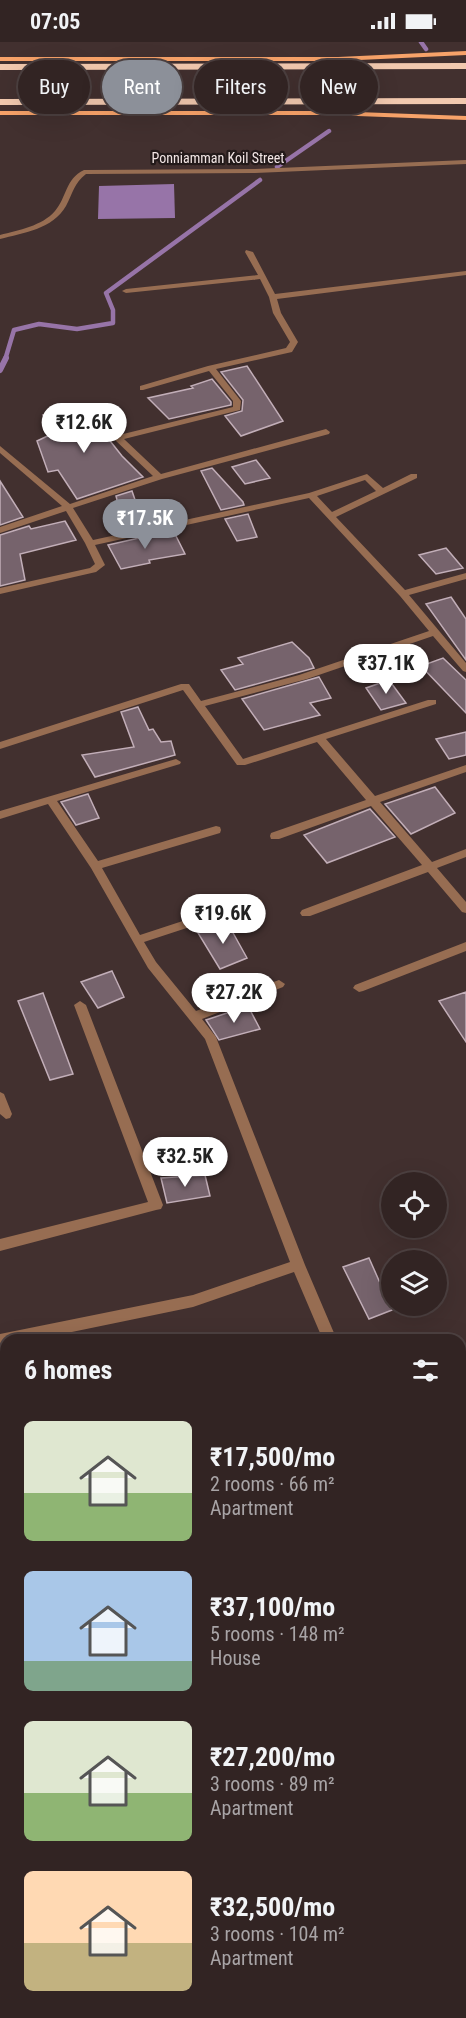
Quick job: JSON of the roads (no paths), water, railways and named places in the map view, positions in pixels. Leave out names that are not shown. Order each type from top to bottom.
[{"type":"highway","points":[[0,67],[466,66]]},
{"type":"highway","points":[[0,102],[466,100]]},
{"type":"main road","points":[[0,58],[339,59],[466,52]]},
{"type":"main road","points":[[0,113],[330,112],[466,118]]},
{"type":"street","name":"Ponniamman Koil Street","points":[[0,237],[30,229],[52,218],[61,208],[71,182],[84,172],[110,170],[255,171],[466,162]]},
{"type":"street","points":[[143,388],[211,368],[289,350],[294,342],[249,252]]},
{"type":"street","points":[[273,297],[466,273]]},
{"type":"street","points":[[126,291],[262,277]]},
{"type":"street","points":[[159,477],[118,438],[237,408],[237,401],[211,368]]},
{"type":"street","points":[[0,530],[159,477],[326,432]]},
{"type":"street","points":[[0,449],[68,507],[90,543],[100,565],[93,570],[0,591]]},
{"type":"street","points":[[330,516],[414,476]]},
{"type":"street","points":[[90,543],[311,495],[367,477],[381,491]]},
{"type":"street","points":[[311,495],[403,594],[466,669]]},
{"type":"street","points":[[403,594],[466,576]]},
{"type":"street","points":[[198,705],[303,677],[434,633]]},
{"type":"street","points":[[0,746],[185,686],[241,763],[432,702]]},
{"type":"street","points":[[319,738],[466,909]]},
{"type":"street","points":[[0,815],[176,762]]},
{"type":"street","points":[[275,836],[466,768]]},
{"type":"street","points":[[51,800],[95,866],[152,965],[210,1036],[298,1265],[327,1334]]},
{"type":"street","points":[[95,866],[216,830]]},
{"type":"street","points":[[306,913],[466,853]]},
{"type":"street","points":[[137,940],[256,901]]},
{"type":"street","points":[[359,988],[466,946]]},
{"type":"street","points":[[194,1017],[279,984]]},
{"type":"street","points":[[0,1245],[156,1205],[80,1005]]},
{"type":"street","points":[[0,1097],[6,1114]]},
{"type":"street","points":[[33,1334],[193,1301],[298,1265]]},
{"type":"waterway","points":[[421,42],[426,49]]},
{"type":"waterway","points":[[277,167],[329,131]]},
{"type":"waterway","points":[[5,360],[14,330],[39,324],[77,329],[113,323],[113,310],[106,293],[260,180]]},
{"type":"waterway","points":[[0,370],[5,360]]}]
